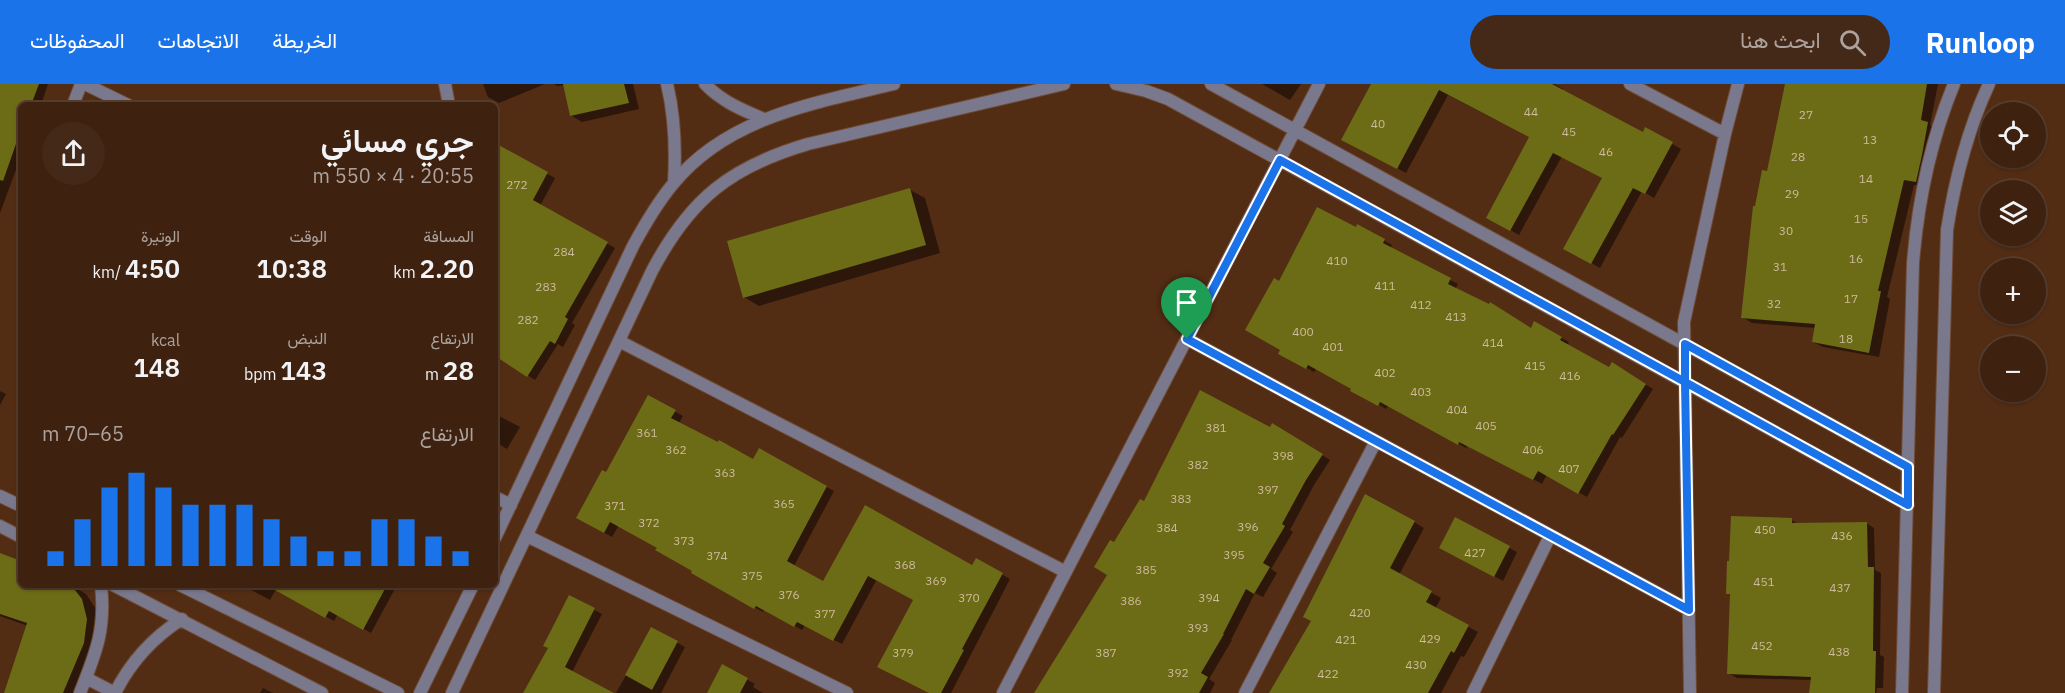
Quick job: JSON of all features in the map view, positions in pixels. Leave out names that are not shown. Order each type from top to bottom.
[{"type":"street","points":[[74,102],[83,84],[122,102]]},
{"type":"street","points":[[445,84],[448,102]]},
{"type":"street","points":[[667,84],[676,150],[674,182]]},
{"type":"street","points":[[705,84],[726,101],[764,119]]},
{"type":"street","points":[[498,532],[633,246],[651,213],[674,182],[703,155],[735,132],[764,119],[808,105],[894,84]]},
{"type":"street","points":[[452,693],[668,240],[698,204],[714,189],[743,169],[775,154],[808,144],[1065,84]]},
{"type":"street","points":[[1116,84],[1168,99],[1908,505]]},
{"type":"street","points":[[1211,84],[1908,467]]},
{"type":"street","points":[[1004,693],[1319,84]]},
{"type":"street","points":[[1630,84],[1725,134]]},
{"type":"street","points":[[1690,693],[1684,322],[1738,84]]},
{"type":"street","points":[[1902,693],[1913,263],[1916,226],[1931,148],[1954,84]]},
{"type":"street","points":[[1934,693],[1947,230],[1962,156],[1973,121],[1989,84]]},
{"type":"street","points":[[1187,339],[1689,610]]},
{"type":"street","points":[[619,341],[1066,572]]},
{"type":"street","points":[[1245,693],[1376,441]]},
{"type":"street","points":[[0,496],[18,505]]},
{"type":"street","points":[[498,498],[511,505]]},
{"type":"street","points":[[0,526],[18,535]]},
{"type":"street","points":[[527,536],[847,693]]},
{"type":"street","points":[[1473,693],[1550,536]]},
{"type":"street","points":[[80,693],[100,638],[103,618],[101,588]]},
{"type":"street","points":[[119,588],[322,693]]},
{"type":"street","points":[[186,588],[398,693]]},
{"type":"street","points":[[420,693],[471,588]]},
{"type":"street","points":[[86,678],[115,693],[142,650],[182,619]]},
{"type":"building","points":[[0,84],[39,84],[32,102],[18,102],[18,142],[3,181],[0,180]]},
{"type":"building","points":[[563,84],[624,84],[629,103],[570,116]]},
{"type":"building","points":[[1371,84],[1552,84],[1643,132],[1645,127],[1673,142],[1645,194],[1633,188],[1591,264],[1563,249],[1602,178],[1553,153],[1510,231],[1486,218],[1529,137],[1439,90],[1397,169],[1341,140]]},
{"type":"building","points":[[1785,84],[1927,84],[1921,120],[1928,122],[1922,155],[1916,182],[1904,180],[1878,291],[1881,291],[1869,353],[1812,342],[1815,324],[1741,318],[1753,206],[1755,206],[1762,170],[1767,171]]},
{"type":"building","points":[[498,145],[548,172],[533,200],[608,242],[565,317],[568,319],[555,344],[550,341],[527,377],[498,358]]},
{"type":"building","points":[[910,188],[926,245],[743,298],[727,241]]},
{"type":"building","points":[[1317,207],[1385,239],[1383,243],[1451,278],[1448,284],[1489,304],[1490,302],[1531,328],[1534,321],[1562,337],[1560,340],[1609,367],[1612,362],[1646,384],[1612,434],[1578,494],[1538,471],[1533,480],[1459,442],[1458,445],[1380,402],[1378,406],[1308,365],[1306,369],[1278,354],[1280,350],[1245,330],[1274,278],[1279,281]]},
{"type":"building","points":[[1200,390],[1270,427],[1272,423],[1323,454],[1306,480],[1282,524],[1285,526],[1263,563],[1270,567],[1254,594],[1246,589],[1224,634],[1201,673],[1208,677],[1199,693],[1034,693],[1107,575],[1094,567],[1110,540],[1114,542],[1140,499],[1144,501]]},
{"type":"building","points":[[648,395],[676,410],[671,418],[718,442],[719,440],[753,459],[759,448],[827,486],[787,561],[823,581],[865,505],[972,565],[976,558],[1003,573],[941,693],[929,693],[877,667],[913,600],[868,576],[833,641],[797,622],[794,627],[756,606],[754,609],[691,573],[692,571],[655,550],[657,548],[610,522],[604,533],[576,518],[602,470],[606,472]]},
{"type":"building","points":[[1365,494],[1415,521],[1390,568],[1432,591],[1426,602],[1469,625],[1454,653],[1451,651],[1428,693],[1269,693],[1311,621],[1303,617]]},
{"type":"building","points":[[1731,516],[1792,518],[1792,523],[1867,522],[1868,567],[1874,567],[1875,693],[1809,693],[1811,677],[1727,674],[1730,594],[1726,594]]},
{"type":"building","points":[[1455,517],[1510,546],[1494,577],[1439,548]]},
{"type":"building","points":[[0,553],[18,560],[18,588],[73,588],[82,599],[87,619],[84,643],[63,693],[4,693],[27,623],[0,614]]},
{"type":"building","points":[[271,588],[385,588],[363,630],[329,611],[325,618]]},
{"type":"building","points":[[569,595],[595,608],[565,667],[614,693],[523,693],[548,648],[543,646]]},
{"type":"building","points":[[651,627],[678,641],[652,690],[625,675]]},
{"type":"building","points":[[722,664],[748,678],[740,693],[707,693]]},
{"type":"route","points":[[1187,339],[1280,160],[1685,382],[1685,344],[1908,467],[1908,505],[1685,382],[1689,610],[1187,339]]}]
